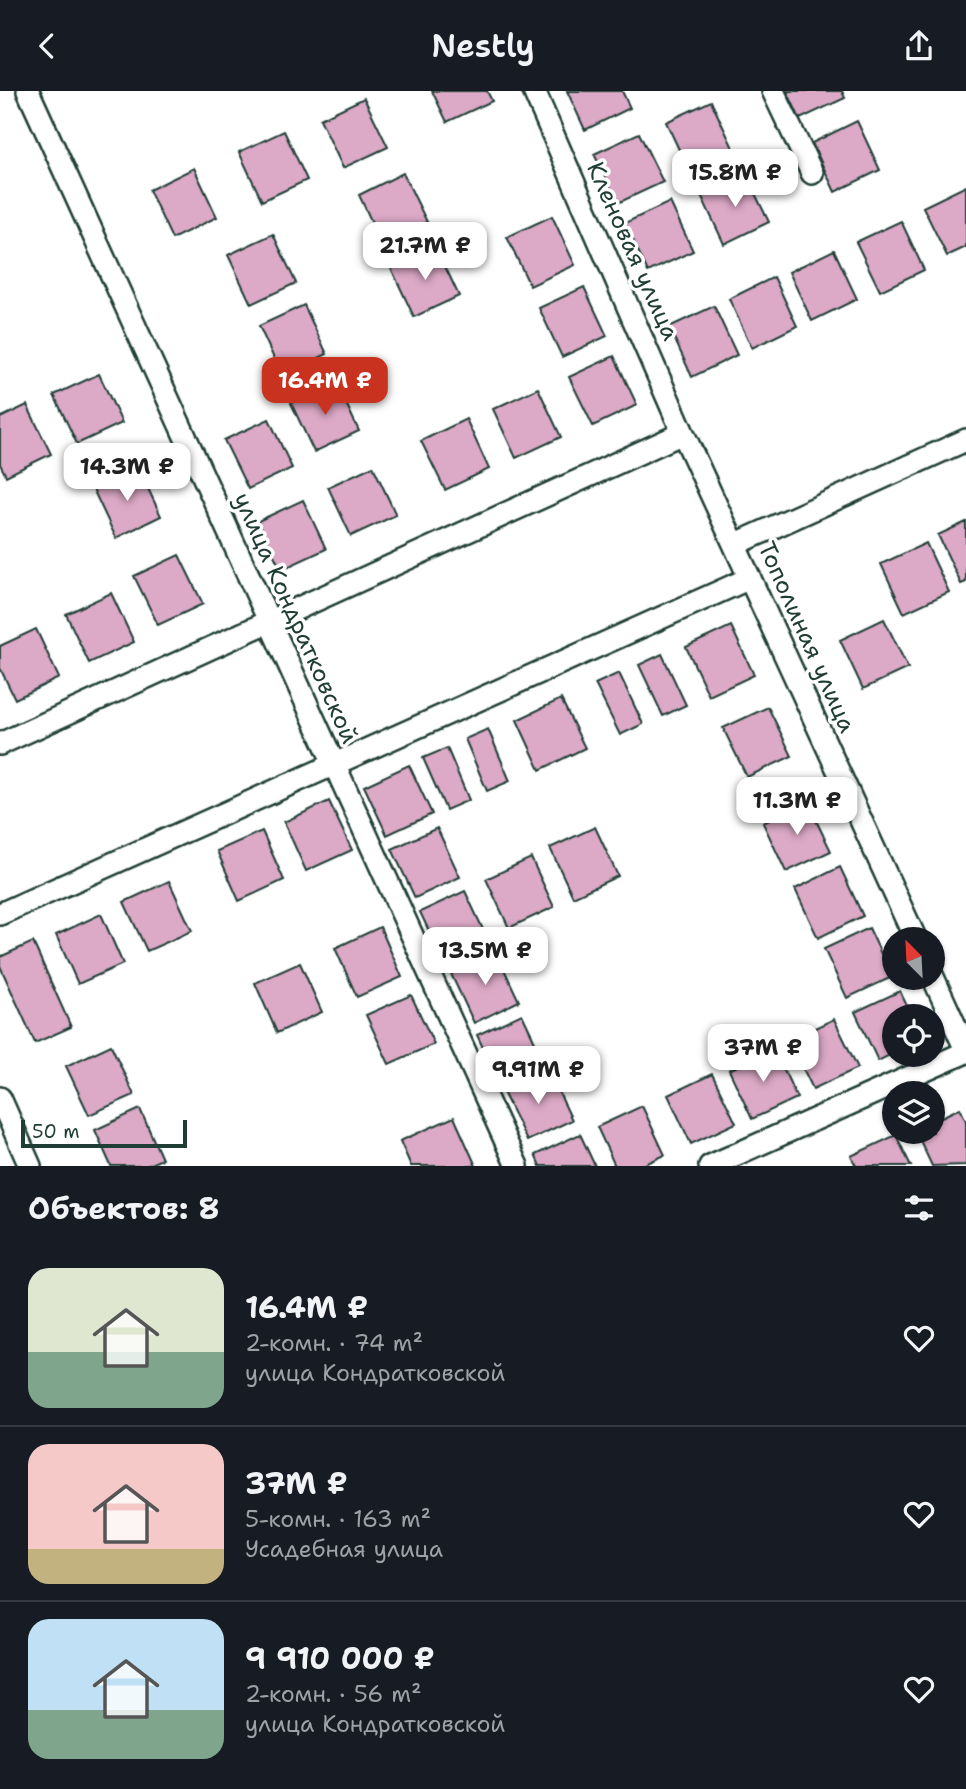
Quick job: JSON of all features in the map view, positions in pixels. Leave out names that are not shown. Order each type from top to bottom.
[{"type":"street","name":"улица Кондратковской","points":[[27,91],[517,1166]]},
{"type":"street","name":"Кленовая улица","points":[[534,91],[683,433]]},
{"type":"street","points":[[773,91],[812,173]]},
{"type":"street","points":[[0,744],[683,433]]},
{"type":"street","name":"Тополиная улица","points":[[683,433],[910,927]]},
{"type":"street","points":[[736,544],[966,440]]},
{"type":"street","points":[[0,914],[750,578]]},
{"type":"street","points":[[710,1166],[966,1051],[939,991]]},
{"type":"street","points":[[0,1098],[30,1166]]},
{"type":"building","points":[[432,91],[487,91],[492,101],[447,122]]},
{"type":"building","points":[[567,91],[622,91],[630,108],[585,130]]},
{"type":"building","points":[[787,91],[842,91],[845,98],[800,119]]},
{"type":"building","points":[[364,98],[388,147],[343,168],[320,119]]},
{"type":"building","points":[[711,101],[734,150],[689,171],[666,122]]},
{"type":"building","points":[[857,121],[880,170],[835,192],[812,143]]},
{"type":"building","points":[[284,131],[307,180],[262,201],[239,152]]},
{"type":"building","points":[[639,133],[663,182],[618,203],[594,154]]},
{"type":"building","points":[[194,168],[217,217],[172,239],[149,190]]},
{"type":"building","points":[[403,173],[427,222],[382,244],[359,195]]},
{"type":"building","points":[[745,173],[769,222],[724,244],[701,195]]},
{"type":"building","points":[[966,186],[966,247],[947,256],[923,207]]},
{"type":"building","points":[[670,202],[693,251],[648,272],[625,223]]},
{"type":"building","points":[[552,216],[575,265],[530,286],[507,237]]},
{"type":"building","points":[[901,221],[924,270],[880,291],[856,242]]},
{"type":"building","points":[[273,234],[296,283],[251,304],[228,255]]},
{"type":"building","points":[[436,247],[459,296],[414,317],[391,268]]},
{"type":"building","points":[[834,250],[857,299],[812,321],[789,272]]},
{"type":"building","points":[[774,277],[797,326],[752,348],[729,299]]},
{"type":"building","points":[[584,287],[607,336],[562,357],[539,308]]},
{"type":"building","points":[[304,305],[327,354],[282,376],[259,326]]},
{"type":"building","points":[[714,306],[737,355],[692,377],[669,327]]},
{"type":"building","points":[[614,356],[637,405],[593,426],[569,377]]},
{"type":"building","points":[[99,374],[122,423],[77,444],[54,395]]},
{"type":"building","points":[[336,382],[359,431],[314,452],[291,403]]},
{"type":"building","points":[[538,388],[561,437],[516,458],[493,409]]},
{"type":"building","points":[[27,405],[51,454],[6,476],[0,464],[0,418]]},
{"type":"building","points":[[269,419],[292,468],[248,489],[224,440]]},
{"type":"building","points":[[466,419],[489,469],[445,490],[421,441]]},
{"type":"building","points":[[373,466],[396,515],[351,536],[328,487]]},
{"type":"building","points":[[138,467],[161,516],[116,538],[93,489]]},
{"type":"building","points":[[303,500],[326,549],[281,570],[258,521]]},
{"type":"building","points":[[966,522],[966,582],[961,584],[938,535]]},
{"type":"building","points":[[926,543],[949,592],[904,613],[881,564]]},
{"type":"building","points":[[179,555],[203,604],[158,625],[134,576]]},
{"type":"building","points":[[111,593],[134,642],[89,663],[66,614]]},
{"type":"building","points":[[884,619],[908,668],[863,689],[840,640]]},
{"type":"building","points":[[731,626],[754,675],[709,696],[686,647]]},
{"type":"building","points":[[36,629],[59,678],[15,699],[0,668],[0,646]]},
{"type":"building","points":[[662,654],[686,705],[663,716],[639,665]]},
{"type":"building","points":[[619,673],[643,724],[620,735],[595,684]]},
{"type":"building","points":[[561,699],[585,748],[540,770],[517,720]]},
{"type":"building","points":[[768,707],[792,756],[747,777],[723,728]]},
{"type":"building","points":[[488,729],[510,781],[487,791],[465,739]]},
{"type":"building","points":[[447,748],[469,800],[446,810],[423,758]]},
{"type":"building","points":[[409,765],[432,814],[387,835],[364,786]]},
{"type":"building","points":[[329,801],[352,850],[306,871],[284,822]]},
{"type":"building","points":[[807,802],[831,851],[786,872],[763,823]]},
{"type":"building","points":[[595,827],[618,876],[573,897],[550,848]]},
{"type":"building","points":[[437,828],[460,877],[415,898],[392,849]]},
{"type":"building","points":[[262,831],[284,880],[239,901],[217,851]]},
{"type":"building","points":[[531,858],[554,907],[509,928],[486,879]]},
{"type":"building","points":[[840,867],[863,916],[818,938],[795,889]]},
{"type":"building","points":[[169,881],[192,931],[147,951],[124,902]]},
{"type":"building","points":[[465,891],[488,940],[443,961],[420,912]]},
{"type":"building","points":[[101,914],[123,964],[78,984],[56,935]]},
{"type":"building","points":[[380,927],[402,977],[357,997],[335,948]]},
{"type":"building","points":[[869,928],[882,956],[882,982],[847,998],[824,949]]},
{"type":"building","points":[[33,942],[71,1027],[35,1043],[0,966],[0,957]]},
{"type":"building","points":[[496,952],[519,1001],[474,1023],[451,974]]},
{"type":"building","points":[[300,963],[322,1012],[277,1033],[255,983]]},
{"type":"building","points":[[900,991],[906,1004],[882,1004],[882,1059],[878,1061],[855,1012]]},
{"type":"building","points":[[411,995],[434,1044],[389,1064],[366,1015]]},
{"type":"building","points":[[522,1014],[545,1063],[500,1084],[477,1035]]},
{"type":"building","points":[[834,1019],[858,1068],[813,1089],[789,1040]]},
{"type":"building","points":[[111,1045],[134,1095],[89,1115],[66,1066]]},
{"type":"building","points":[[774,1049],[797,1098],[752,1119],[729,1070]]},
{"type":"building","points":[[548,1070],[572,1120],[527,1141],[503,1092]]},
{"type":"building","points":[[712,1074],[736,1123],[691,1144],[668,1095]]},
{"type":"building","points":[[642,1106],[665,1155],[641,1166],[615,1166],[597,1127]]},
{"type":"building","points":[[960,1108],[966,1121],[966,1165],[932,1166],[922,1144],[945,1144],[945,1115]]},
{"type":"building","points":[[140,1109],[162,1159],[146,1166],[111,1166],[95,1130]]},
{"type":"building","points":[[454,1117],[476,1166],[411,1166],[400,1141]]},
{"type":"building","points":[[580,1134],[595,1166],[540,1166],[535,1155]]},
{"type":"building","points":[[882,1142],[882,1144],[900,1144],[911,1166],[856,1166],[851,1156]]}]
